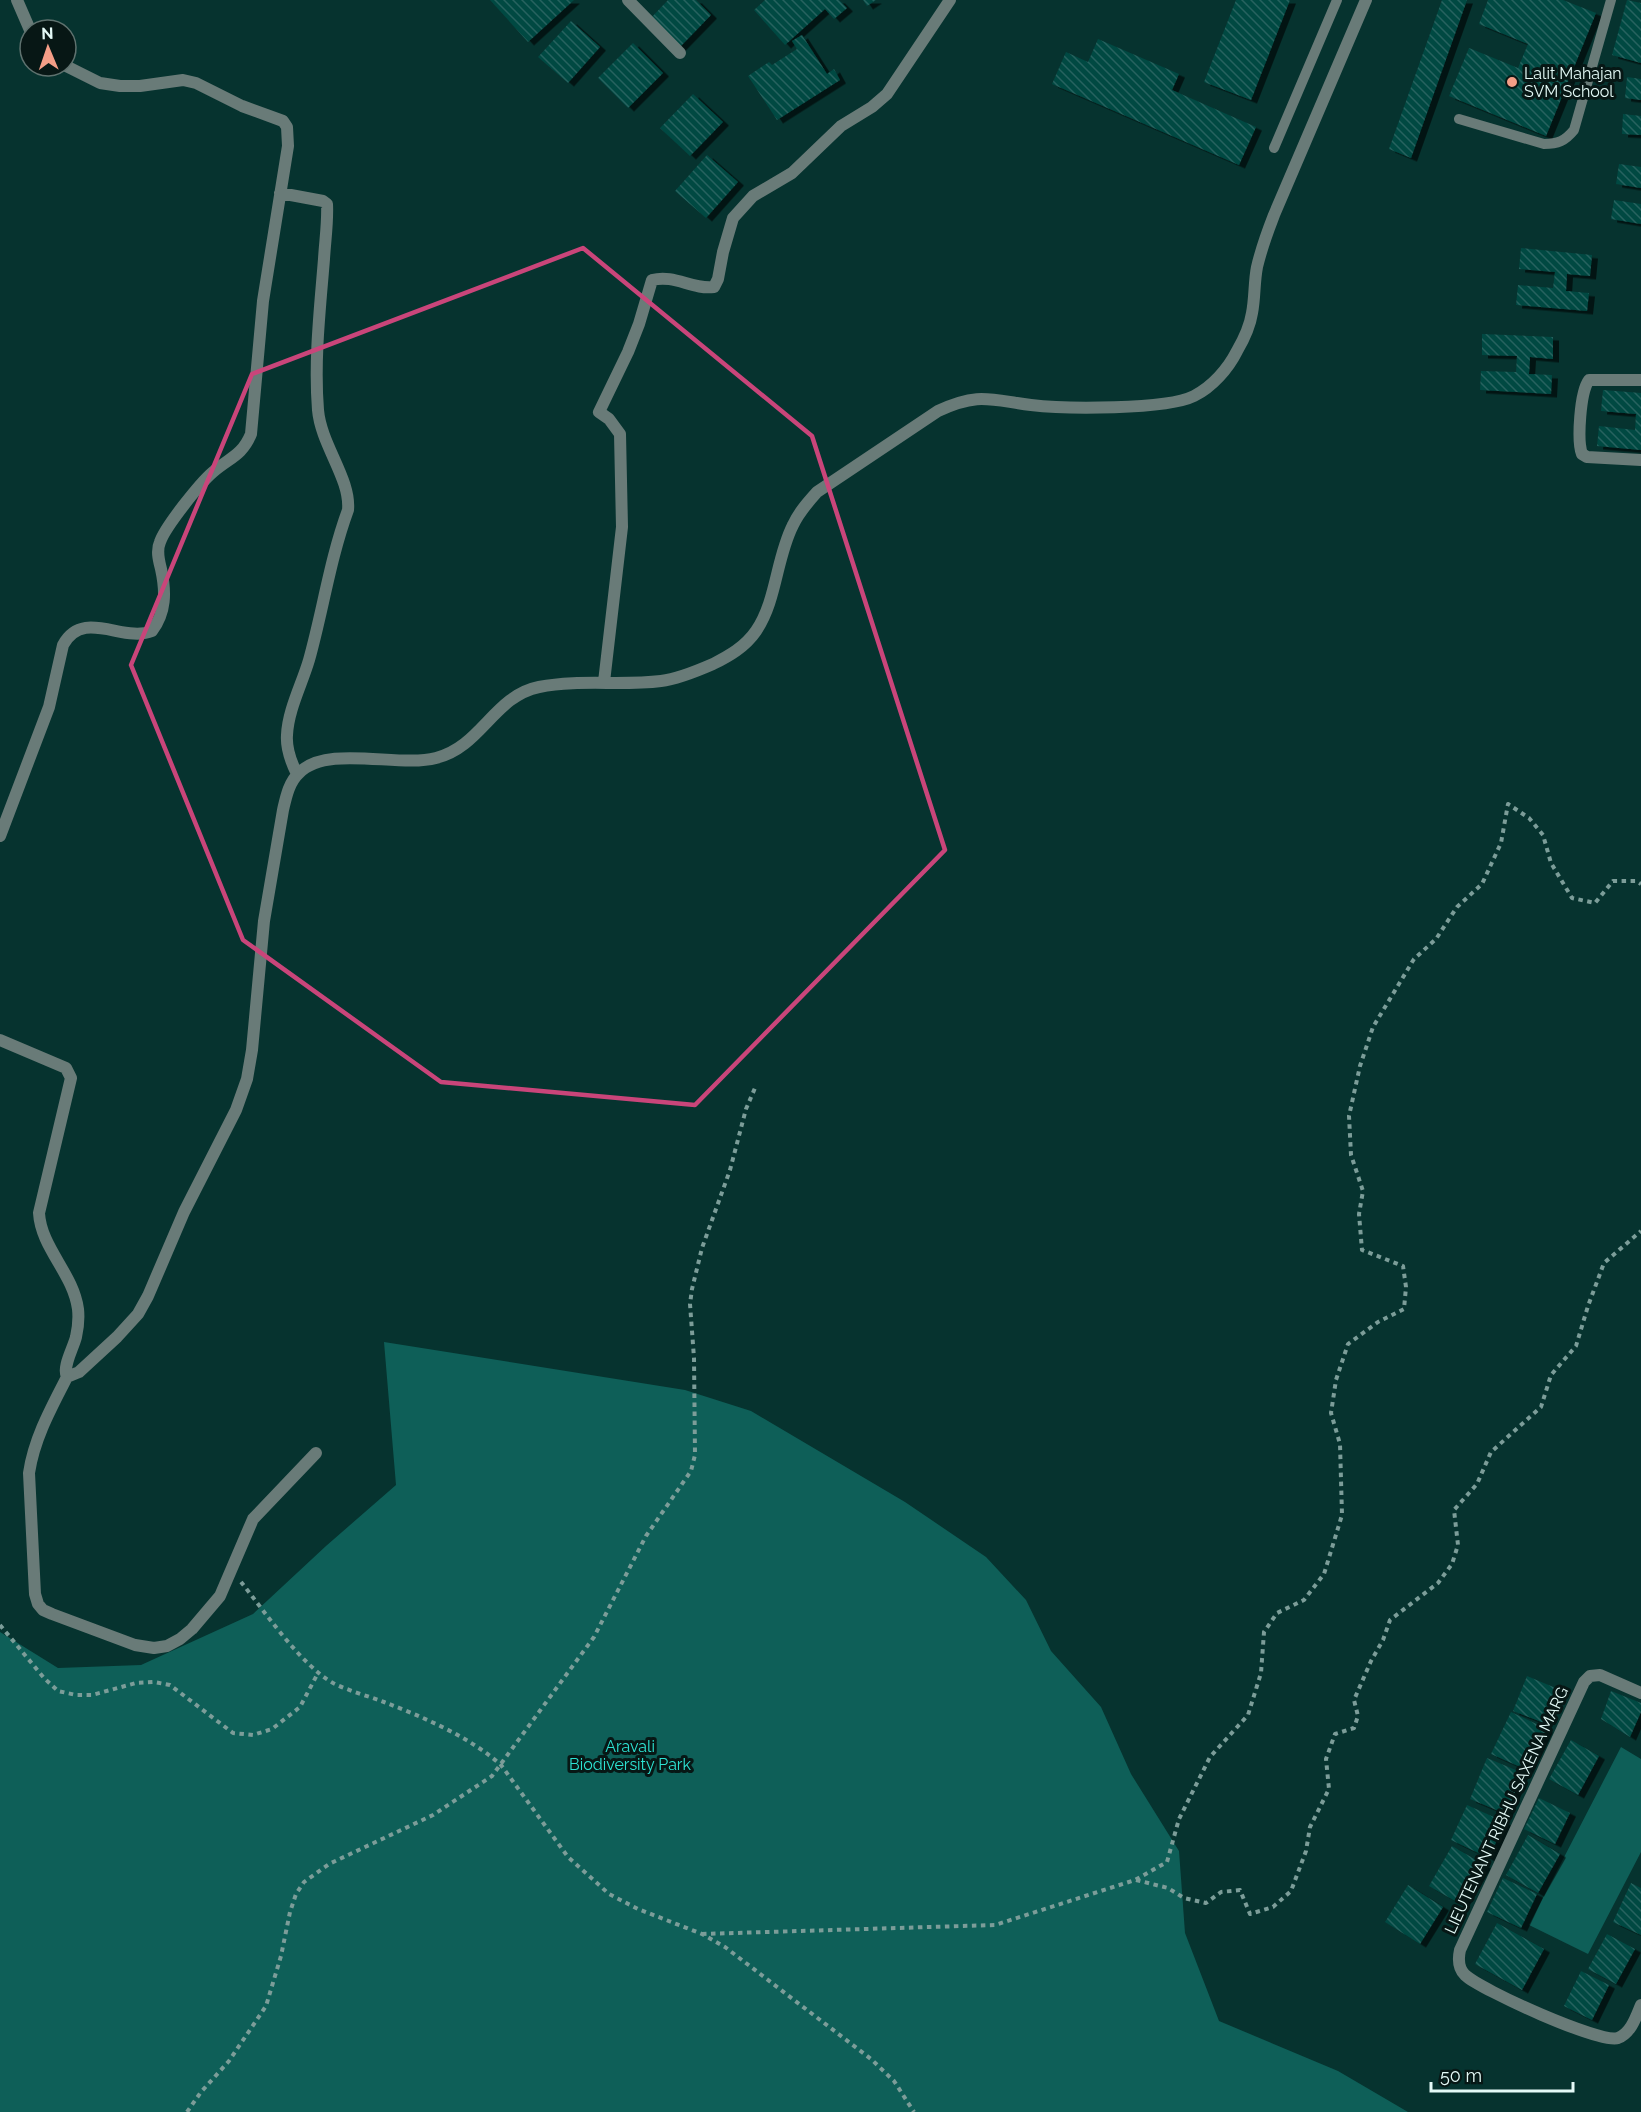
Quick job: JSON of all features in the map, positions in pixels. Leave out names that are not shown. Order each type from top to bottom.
[{"type":"street","points":[[17,0],[25,18]]},
{"type":"street","points":[[628,0],[680,53]]},
{"type":"street","points":[[604,682],[622,527],[620,434],[609,419],[599,412],[628,352],[652,280],[664,277],[705,288],[714,287],[718,279],[732,218],[753,196],[792,173],[841,126],[872,108],[887,94],[950,0]]},
{"type":"street","points":[[316,1453],[254,1519],[220,1596],[192,1629],[167,1646],[154,1648],[135,1645],[52,1614],[43,1610],[38,1604],[33,1578],[29,1473],[35,1447],[46,1418],[67,1377],[79,1372],[138,1314],[184,1212],[236,1110],[247,1079],[252,1050],[264,921],[283,810],[297,774],[305,767],[324,760],[345,758],[435,759],[458,750],[472,740],[497,711],[526,690],[604,682],[669,680],[733,654],[755,632],[765,614],[786,541],[793,524],[810,500],[835,478],[938,411],[967,400],[989,398],[1055,406],[1158,404],[1177,402],[1210,386],[1236,353],[1249,327],[1257,269],[1264,243],[1366,0]]},
{"type":"street","points":[[0,836],[49,707],[63,645],[74,632],[86,627],[137,634],[152,631],[158,623],[164,605],[165,590],[159,560],[159,543],[203,481],[238,455],[246,446],[251,434],[263,301],[288,135],[283,121],[242,106],[196,83],[183,80],[140,86],[120,86],[100,83],[78,72]]},
{"type":"street","points":[[280,193],[323,201],[327,204],[317,345],[318,412],[323,436],[349,501],[331,562],[314,641],[288,727],[289,751],[297,774]]},
{"type":"street","points":[[1641,380],[1589,380],[1584,389],[1579,443],[1582,454],[1587,457],[1641,460]]},
{"type":"street","points":[[0,1040],[66,1068],[70,1074],[39,1213],[42,1233],[72,1286],[78,1309],[76,1336],[65,1370],[67,1377]]},
{"type":"street","name":"LIEUTENANT RIBHU SAXENA MARG","points":[[1641,1693],[1600,1675],[1590,1676],[1584,1682],[1460,1950],[1458,1960],[1465,1975],[1498,1995],[1563,2024],[1605,2039],[1617,2038],[1630,2029],[1641,2005]]},
{"type":"lane","points":[[1274,148],[1337,0]]},
{"type":"lane","points":[[1459,119],[1544,144],[1557,144],[1567,139],[1574,130],[1611,0]]},
{"type":"path","points":[[702,1934],[995,1925],[1135,1880],[1167,1862],[1179,1819],[1210,1756],[1248,1715],[1261,1673],[1264,1632],[1277,1613],[1304,1600],[1324,1574],[1342,1515],[1340,1444],[1331,1413],[1336,1380],[1348,1344],[1377,1322],[1404,1309],[1406,1287],[1403,1266],[1362,1250],[1359,1214],[1363,1191],[1351,1155],[1349,1116],[1360,1066],[1373,1027],[1414,959],[1436,939],[1457,907],[1482,884],[1501,843],[1508,804],[1529,818],[1543,835],[1551,863],[1572,898],[1595,903],[1613,881],[1636,881],[1641,884]]},
{"type":"path","points":[[187,2112],[234,2054],[266,2006],[281,1956],[293,1903],[304,1882],[329,1864],[433,1815],[485,1782],[501,1765],[594,1637],[646,1536],[691,1471],[694,1455],[694,1359],[690,1304],[692,1289],[702,1248],[730,1170],[746,1109],[755,1088]]},
{"type":"path","points":[[1135,1880],[1168,1888],[1184,1898],[1206,1903],[1221,1892],[1240,1890],[1250,1914],[1273,1907],[1291,1890],[1306,1851],[1310,1827],[1329,1789],[1326,1759],[1335,1734],[1354,1728],[1358,1716],[1354,1700],[1383,1640],[1390,1620],[1438,1583],[1452,1564],[1458,1545],[1454,1510],[1478,1484],[1491,1452],[1541,1407],[1551,1375],[1576,1346],[1588,1306],[1605,1263],[1641,1231]]},
{"type":"path","points":[[231,1571],[304,1660],[318,1673],[334,1683],[394,1706],[471,1742],[501,1765],[568,1857],[609,1894],[638,1909],[702,1934],[724,1947],[871,2059],[894,2081],[915,2112]]},
{"type":"path","points":[[0,1625],[44,1678],[58,1691],[76,1695],[92,1695],[136,1683],[154,1682],[170,1685],[233,1734],[253,1735],[272,1729],[300,1707],[318,1673]]},
{"type":"highlighted area","points":[[583,248],[812,436],[945,850],[695,1105],[441,1082],[243,940],[131,665],[252,374]]},
{"type":"green space","name":"Aravali Biodiversity Park","points":[[384,1342],[685,1390],[751,1411],[905,1502],[986,1557],[1026,1600],[1051,1651],[1101,1707],[1131,1774],[1179,1851],[1185,1933],[1219,2021],[1338,2071],[1408,2112],[0,2112],[0,1632],[58,1668],[141,1665],[253,1614],[396,1485]]},
{"type":"green space","points":[[1621,1747],[1641,1759],[1641,1852],[1588,1954],[1529,1925]]},
{"type":"building","points":[[490,0],[574,0],[528,42]]},
{"type":"building","points":[[668,0],[696,0],[711,15],[678,49],[649,20]]},
{"type":"building","points":[[765,0],[839,0],[847,8],[834,19],[825,9],[785,45],[754,10]]},
{"type":"building","points":[[863,0],[876,0],[867,6]]},
{"type":"building","points":[[1236,0],[1290,0],[1251,100],[1204,82]]},
{"type":"building","points":[[1442,0],[1467,0],[1411,158],[1389,149]]},
{"type":"building","name":"Lalit Mahajan SVM School","points":[[1488,0],[1563,0],[1596,13],[1546,136],[1449,96],[1469,48],[1518,68],[1528,44],[1479,24]]},
{"type":"building","points":[[1627,0],[1641,3],[1641,63],[1612,55]]},
{"type":"building","points":[[571,21],[600,47],[568,83],[538,57]]},
{"type":"building","points":[[802,35],[827,74],[834,69],[840,80],[777,120],[748,76],[769,62],[772,65],[797,49],[792,41]]},
{"type":"building","points":[[1098,39],[1179,74],[1172,90],[1256,127],[1239,165],[1052,84],[1066,52],[1088,62]]},
{"type":"building","points":[[633,43],[663,73],[628,108],[598,78]]},
{"type":"building","points":[[1627,77],[1641,79],[1641,100],[1625,98]]},
{"type":"building","points":[[693,94],[723,122],[690,156],[660,128]]},
{"type":"building","points":[[1623,114],[1641,116],[1641,135],[1622,134]]},
{"type":"building","points":[[707,155],[738,182],[706,218],[675,191]]},
{"type":"building","points":[[1619,164],[1641,167],[1641,188],[1616,184]]},
{"type":"building","points":[[1614,200],[1641,204],[1641,224],[1611,219]]},
{"type":"building","points":[[1521,248],[1592,255],[1590,276],[1567,274],[1566,291],[1589,293],[1587,311],[1516,305],[1518,285],[1553,288],[1555,272],[1519,269]]},
{"type":"building","points":[[1482,334],[1553,337],[1553,359],[1530,357],[1529,374],[1552,375],[1551,394],[1480,390],[1481,371],[1516,372],[1517,356],[1482,355]]},
{"type":"building","points":[[1603,390],[1641,393],[1641,450],[1597,446],[1599,426],[1635,430],[1636,414],[1601,411]]},
{"type":"building","points":[[1527,1676],[1558,1689],[1544,1723],[1513,1711]]},
{"type":"building","points":[[1611,1691],[1641,1703],[1641,1712],[1630,1737],[1601,1719]]},
{"type":"building","points":[[1511,1712],[1547,1729],[1527,1770],[1491,1754]]},
{"type":"building","points":[[1571,1740],[1599,1756],[1578,1795],[1549,1779]]},
{"type":"building","points":[[1487,1758],[1523,1773],[1506,1814],[1470,1799]]},
{"type":"building","points":[[1539,1798],[1570,1813],[1555,1844],[1524,1829]]},
{"type":"building","points":[[1467,1805],[1505,1822],[1489,1858],[1451,1840]]},
{"type":"building","points":[[1528,1835],[1560,1854],[1538,1893],[1506,1875]]},
{"type":"building","points":[[1452,1846],[1485,1865],[1462,1905],[1429,1886]]},
{"type":"building","points":[[1503,1878],[1537,1894],[1521,1928],[1487,1912]]},
{"type":"building","points":[[1631,1883],[1641,1888],[1641,1935],[1613,1922]]},
{"type":"building","points":[[1408,1885],[1443,1907],[1420,1944],[1385,1922]]},
{"type":"building","points":[[1497,1923],[1544,1949],[1522,1990],[1475,1964]]},
{"type":"building","points":[[1607,1934],[1635,1949],[1616,1984],[1588,1969]]},
{"type":"building","points":[[1581,1971],[1609,1985],[1592,2020],[1564,2006]]},
{"type":"place","name":"Lalit Mahajan SVM School","points":[[1512,82]]}]
